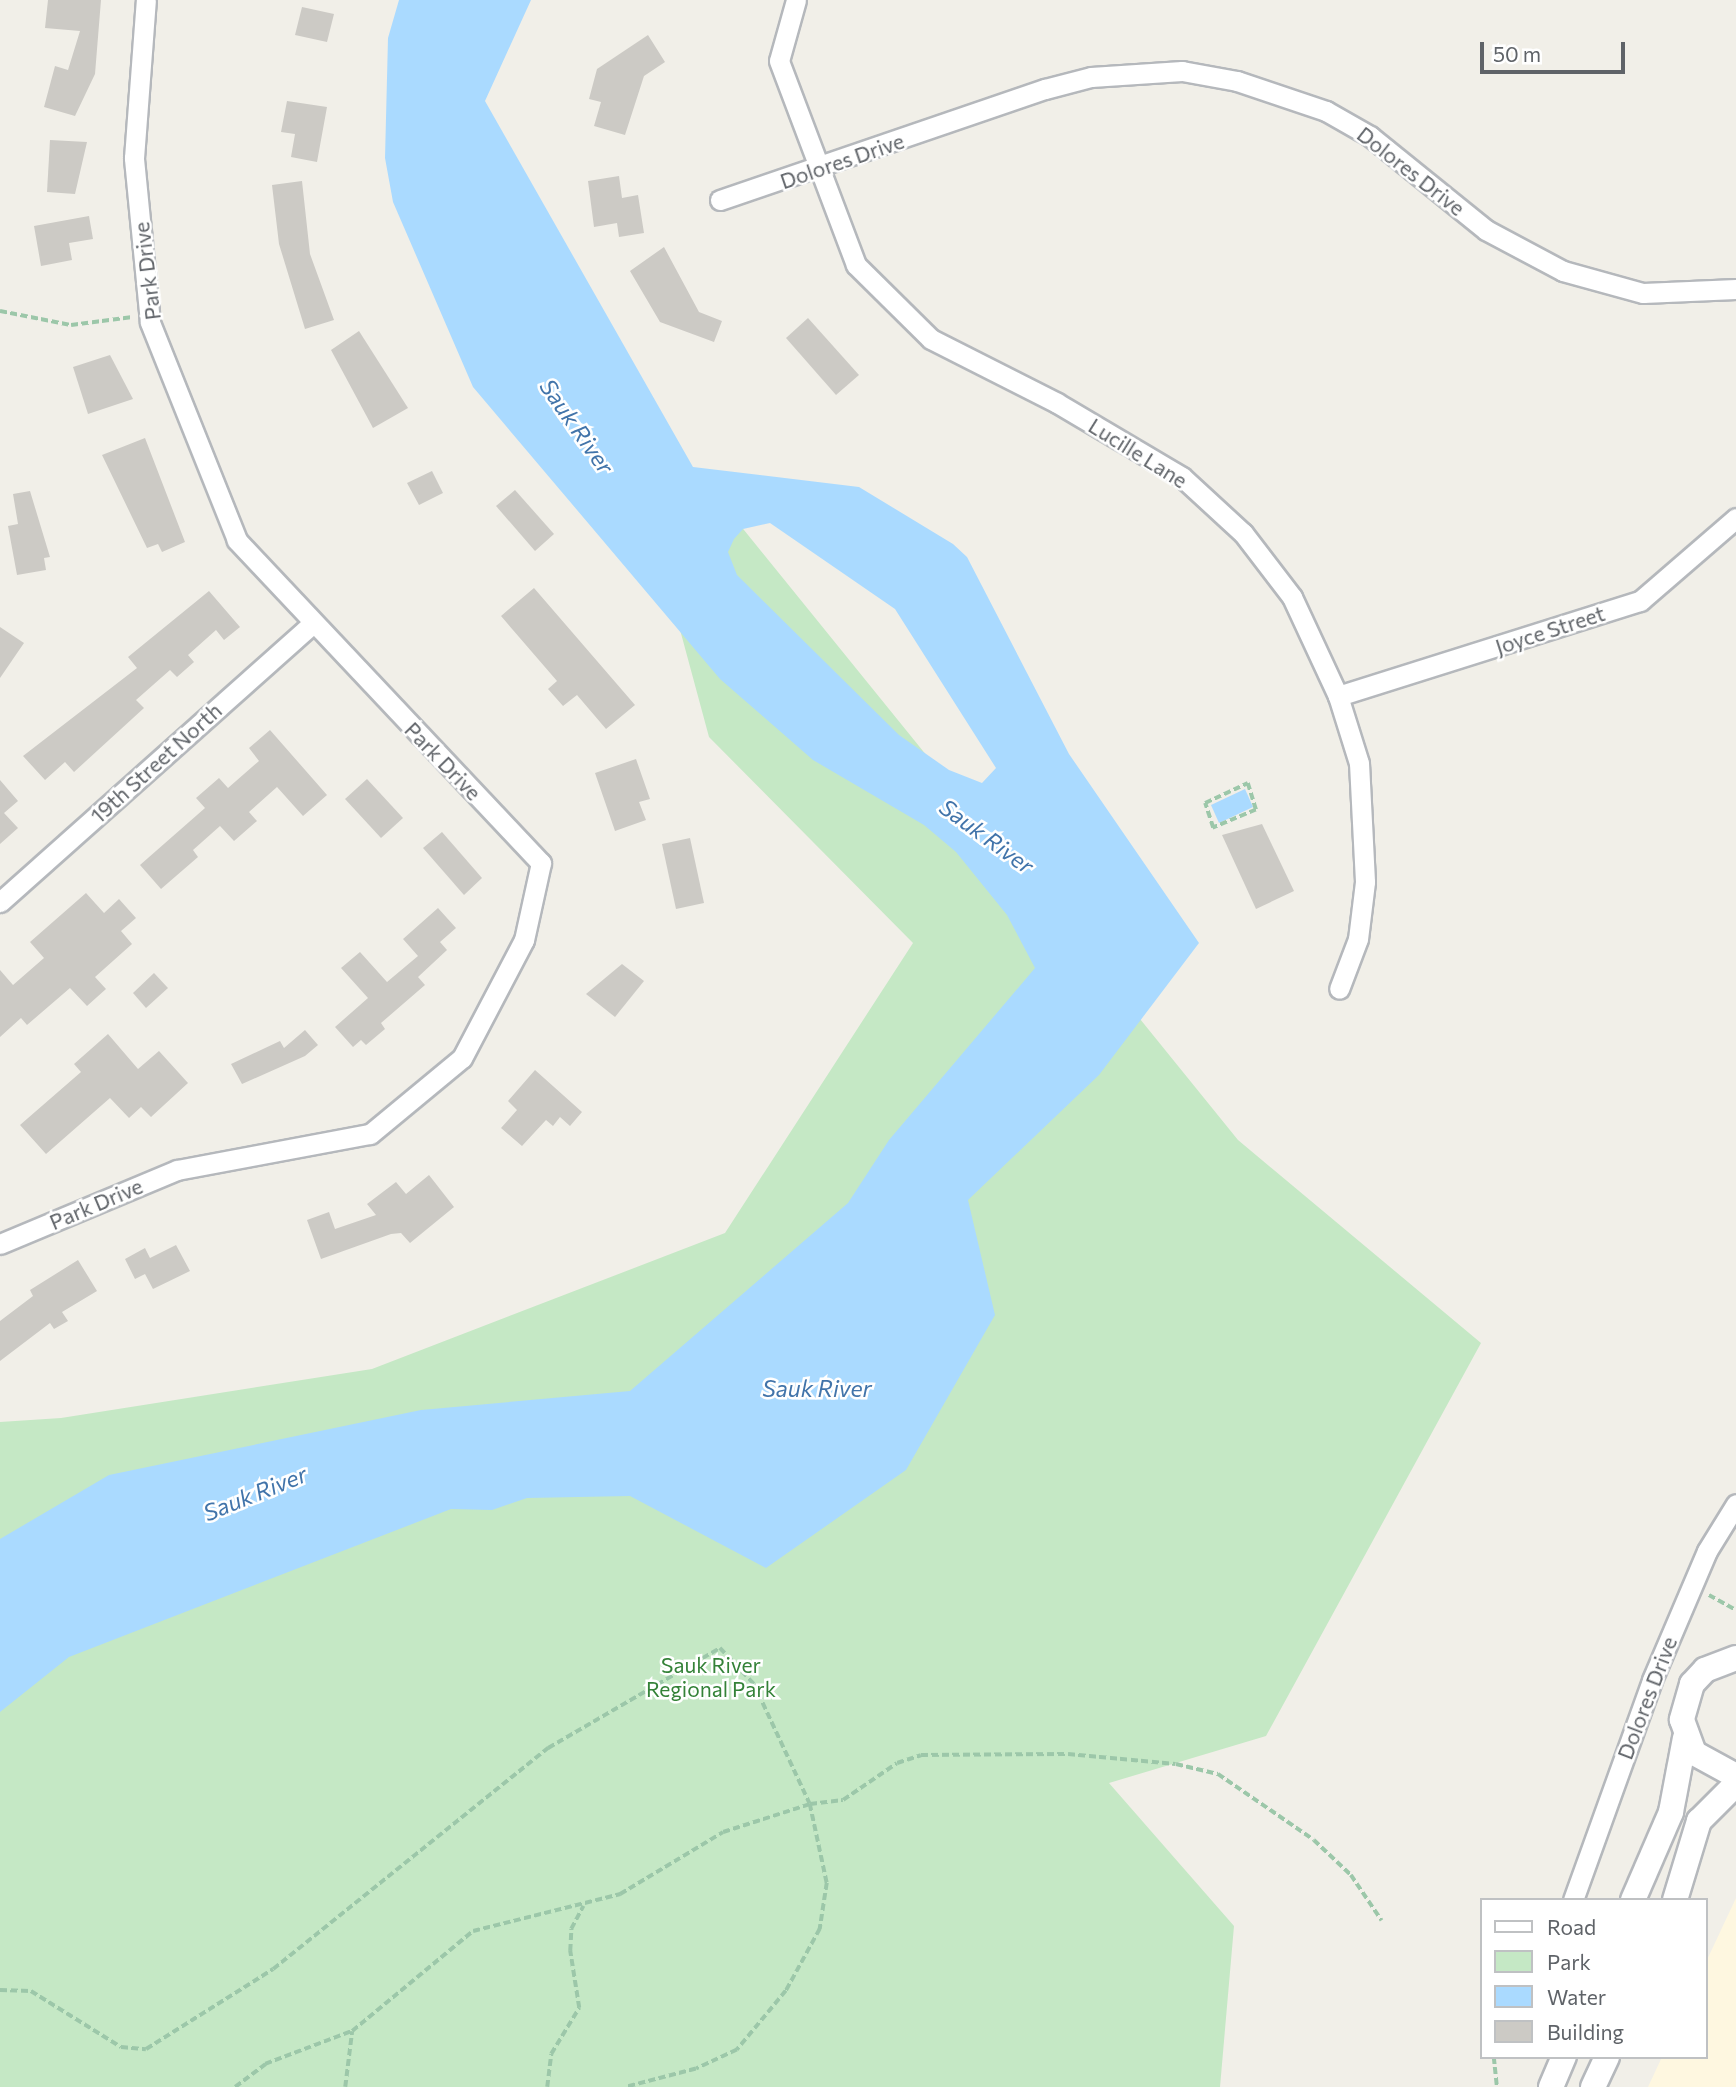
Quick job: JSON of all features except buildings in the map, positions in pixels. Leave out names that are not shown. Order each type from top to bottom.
[{"type":"street","name":"Park Drive","points":[[0,1244],[177,1170],[370,1134],[462,1058],[524,940],[541,863],[312,624],[237,540],[150,322],[134,158],[146,0]]},
{"type":"street","name":"Lucille Lane","points":[[796,0],[779,61],[817,171],[856,265],[930,339],[1182,477],[1242,533],[1292,597],[1338,696],[1359,763],[1366,829],[1358,939],[1339,989]]},
{"type":"street","name":"Dolores Drive","points":[[720,200],[817,171],[1045,89],[1091,77],[1182,71],[1237,81],[1326,111],[1370,136],[1486,230],[1563,271],[1643,293],[1736,289]]},
{"type":"street","name":"Joyce Street","points":[[1338,696],[1640,601],[1736,518]]},
{"type":"street","name":"19th Street North","points":[[0,902],[312,624]]},
{"type":"street","name":"Dolores Drive","points":[[1574,1898],[1692,1586],[1736,1504]]},
{"type":"street","points":[[1634,1898],[1671,1812],[1685,1738],[1684,1701],[1698,1677],[1731,1658]]},
{"type":"street","points":[[1685,1738],[1706,1765],[1736,1776]]},
{"type":"street","points":[[1676,1898],[1699,1821],[1736,1784]]},
{"type":"street","points":[[1551,2087],[1563,2059]]},
{"type":"street","points":[[1593,2087],[1605,2059]]},
{"type":"path","points":[[0,311],[72,325],[133,317],[150,322]]},
{"type":"path","points":[[1248,783],[1259,805],[1213,828],[1205,803],[1248,783]]},
{"type":"path","points":[[1692,1586],[1736,1610]]},
{"type":"path","points":[[0,1990],[31,1990],[121,2047],[146,2049],[273,1969],[548,1748],[720,1648],[754,1685],[810,1804],[827,1883],[820,1929],[786,1991],[737,2050],[696,2069],[627,2087]]},
{"type":"path","points":[[235,2087],[265,2064],[352,2031],[473,1931],[583,1906],[620,1894],[723,1832],[810,1804],[843,1800],[897,1763],[921,1755],[1068,1754],[1176,1764],[1218,1774],[1314,1840],[1350,1875],[1382,1921]]},
{"type":"path","points":[[547,2087],[551,2054],[579,2008],[570,1951],[571,1929],[583,1906]]},
{"type":"path","points":[[345,2087],[352,2031]]},
{"type":"path","points":[[1494,2059],[1497,2087]]},
{"type":"shaded area","points":[[1736,1898],[1736,2087],[1648,2087],[1661,2059],[1708,2059],[1708,1958]]},
{"type":"green space","name":"Sauk River Regional Park","points":[[693,467],[1238,1140],[1481,1343],[1266,1736],[1109,1783],[1234,1926],[1220,2087],[0,2087],[0,1422],[61,1418],[372,1369],[725,1233],[913,943],[709,737],[679,626]]},
{"type":"water","name":"Sauk River","points":[[399,0],[531,0],[485,101],[693,467],[859,487],[953,544],[967,557],[1069,754],[1199,943],[1099,1075],[968,1200],[995,1315],[906,1470],[766,1568],[630,1496],[527,1498],[492,1510],[451,1509],[69,1657],[0,1712],[0,1539],[109,1475],[421,1410],[630,1391],[848,1203],[889,1140],[1035,968],[1007,915],[956,852],[924,825],[813,760],[720,679],[473,387],[393,202],[385,158],[388,38]],"holes":[[[770,523],[895,609],[996,768],[982,783],[949,770],[899,735],[737,575],[728,552],[743,529]]]},
{"type":"water","points":[[1245,789],[1253,807],[1219,823],[1211,805]]}]
